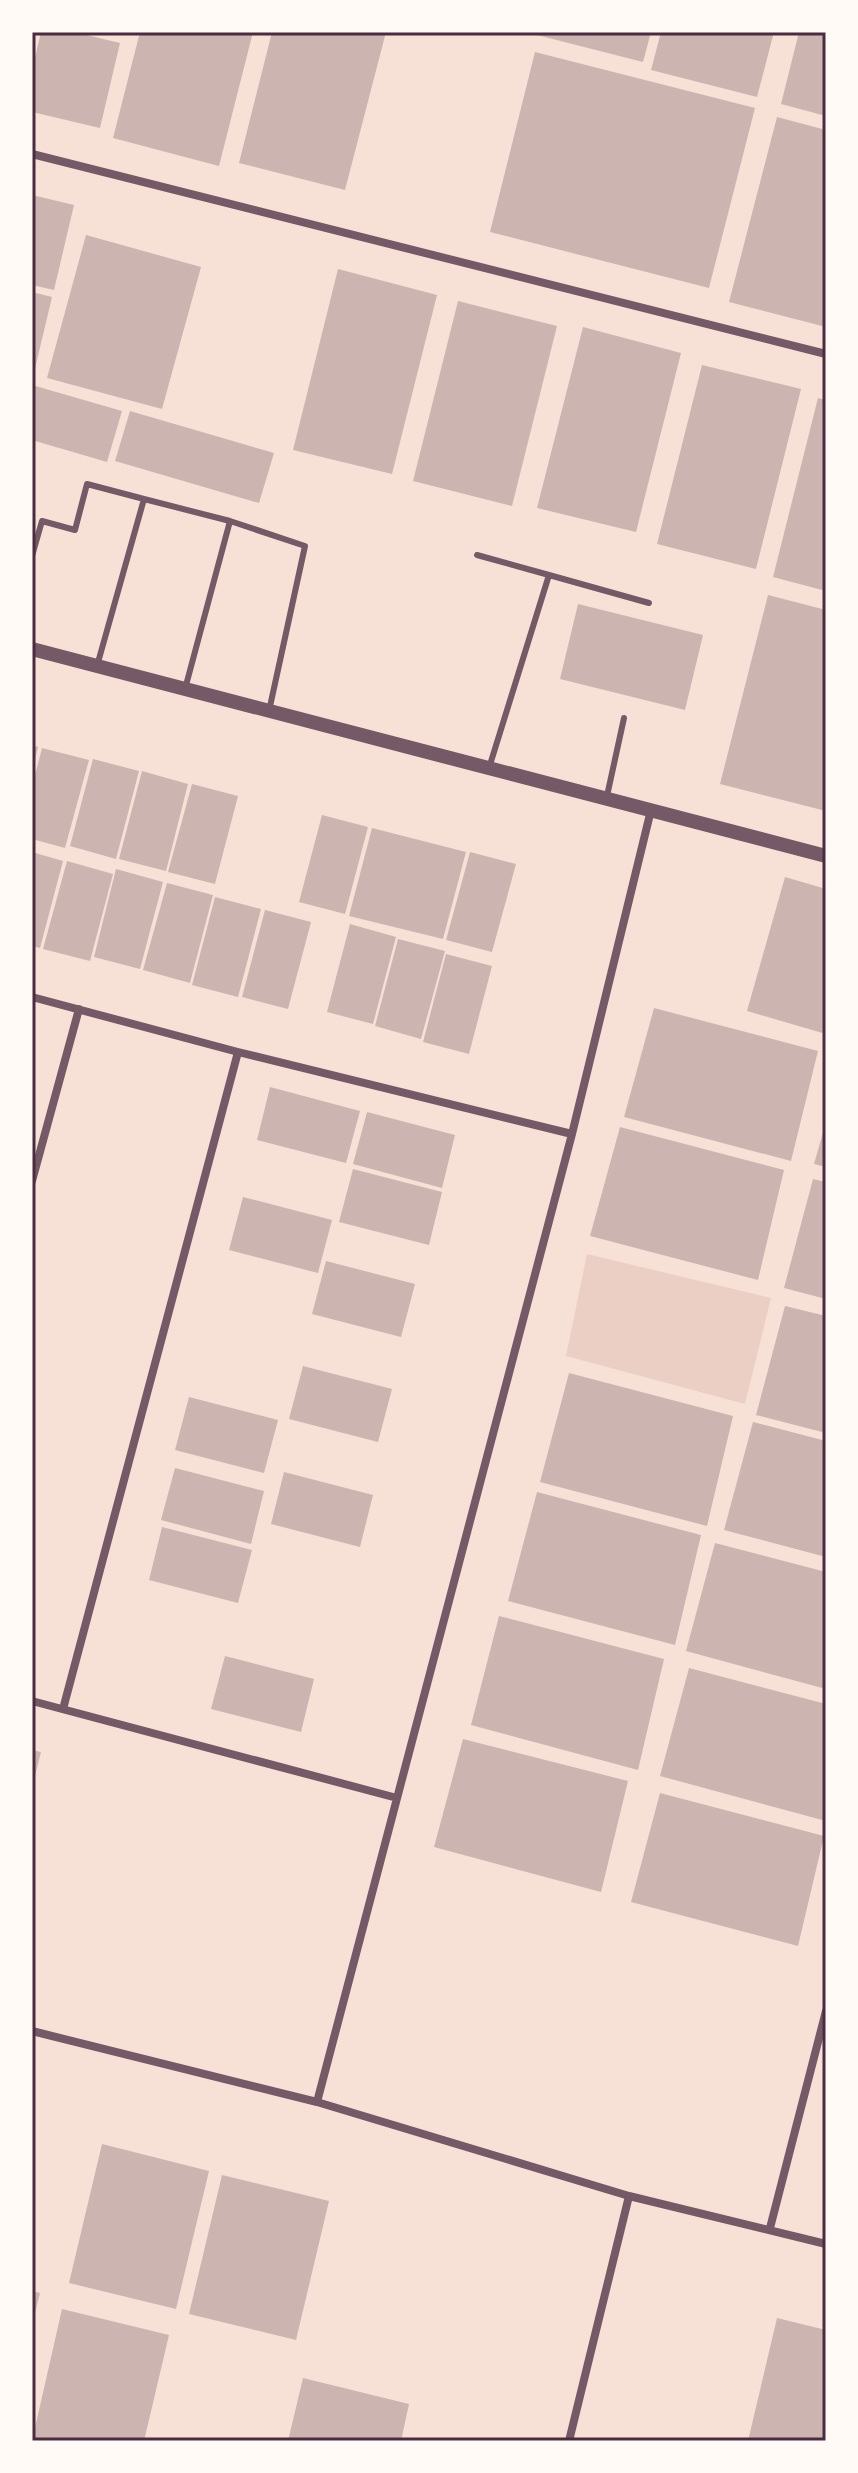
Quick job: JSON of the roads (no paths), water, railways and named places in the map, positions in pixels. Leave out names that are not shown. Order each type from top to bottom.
[{"type":"street","points":[[32,154],[826,354]]},
{"type":"street","points":[[32,649],[826,856]]},
{"type":"street","points":[[317,2102],[572,1134],[651,810]]},
{"type":"street","points":[[32,997],[238,1052],[572,1134]]},
{"type":"street","points":[[32,1181],[79,1009]]},
{"type":"street","points":[[63,1709],[238,1052]]},
{"type":"street","points":[[32,1701],[397,1798]]},
{"type":"street","points":[[770,2228],[826,2011]]},
{"type":"street","points":[[32,2031],[317,2102],[629,2196],[826,2244]]},
{"type":"street","points":[[569,2441],[629,2196]]},
{"type":"lane","points":[[32,556],[42,521],[75,530],[87,484],[230,521],[305,546],[269,711]]},
{"type":"lane","points":[[97,666],[144,499]]},
{"type":"lane","points":[[185,689],[230,521]]},
{"type":"lane","points":[[477,555],[649,603]]},
{"type":"lane","points":[[489,768],[549,575]]},
{"type":"lane","points":[[607,799],[624,718]]}]
